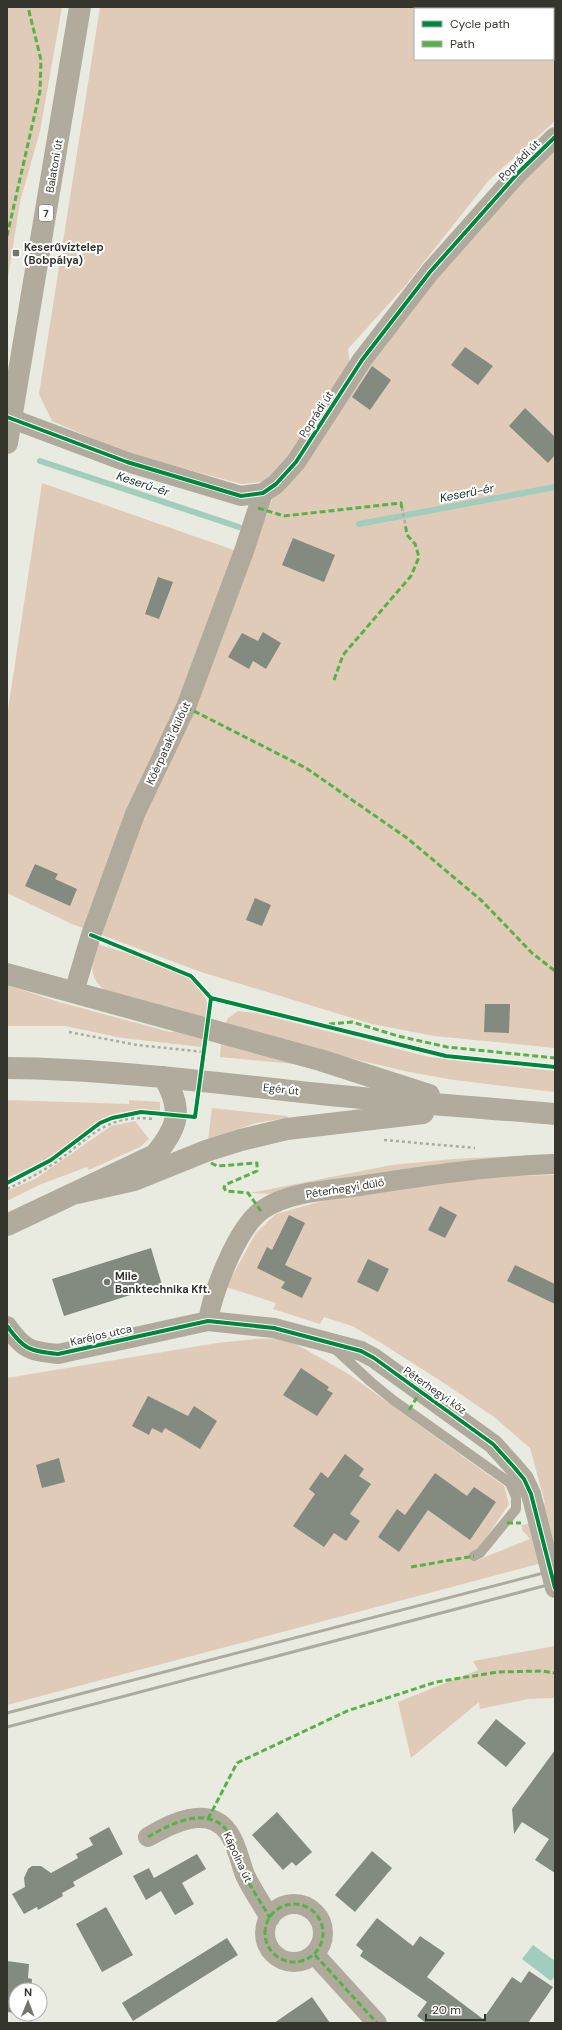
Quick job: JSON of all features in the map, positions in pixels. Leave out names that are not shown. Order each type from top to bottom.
[{"type":"main road","name":"Balatoni út","points":[[7,443],[9,418],[80,7]]},
{"type":"main road","points":[[7,974],[320,1060],[470,1108]]},
{"type":"main road","name":"Egér út","points":[[7,1068],[46,1069],[164,1077],[470,1108],[555,1114]]},
{"type":"main road","points":[[7,1225],[27,1214],[77,1193],[155,1155],[167,1139],[174,1121],[176,1106],[174,1094],[164,1077]]},
{"type":"main road","points":[[77,1193],[134,1180],[206,1151],[241,1140],[287,1129],[470,1108]]},
{"type":"street","name":"Poprádi út","points":[[9,418],[126,462],[233,494],[241,496],[263,493],[276,484],[296,462],[362,360],[430,272],[518,173],[555,137]]},
{"type":"street","name":"Kőérpataki dűlőút","points":[[74,992],[91,935],[135,814],[186,707],[244,551],[263,493]]},
{"type":"street","name":"Péterhegyi dűlő","points":[[208,1320],[214,1292],[242,1233],[254,1218],[271,1205],[301,1196],[393,1180],[508,1166],[555,1164]]},
{"type":"street","name":"Karéjos utca","points":[[7,1326],[24,1347],[40,1352],[58,1354],[208,1320]]},
{"type":"street","name":"Péterhegyi köz","points":[[208,1320],[274,1328],[353,1348],[374,1358],[493,1444],[524,1479],[531,1494],[555,1588]]},
{"type":"street","name":"Kápolna út","points":[[148,1837],[178,1821],[185,1819],[208,1819],[216,1821],[229,1832],[246,1876],[270,1918]]},
{"type":"street","points":[[291,1904],[303,1906],[313,1911],[321,1921],[323,1931],[320,1946],[315,1955],[301,1961],[292,1962],[283,1960],[272,1952],[268,1944],[266,1930],[270,1918],[276,1911],[291,1904]]},
{"type":"street","points":[[315,1955],[377,2023]]},
{"type":"lane","points":[[328,1342],[371,1382],[393,1400],[510,1483],[517,1503],[514,1513],[480,1553],[474,1556]]},
{"type":"path","points":[[402,508],[405,523]]},
{"type":"path","points":[[200,1081],[207,1028]]},
{"type":"path","points":[[69,1032],[137,1046],[204,1052]]},
{"type":"path","points":[[106,1120],[140,1112]]},
{"type":"path","points":[[7,1189],[42,1171],[106,1125],[135,1118],[158,1120]]},
{"type":"path","points":[[7,1183],[51,1160],[100,1122]]},
{"type":"path","points":[[378,1140],[478,1149]]},
{"type":"shaded area","points":[[7,7],[62,7],[40,131],[20,202],[7,283]]},
{"type":"shaded area","points":[[100,7],[555,7],[555,121],[489,180],[405,286],[348,349],[350,366],[294,460],[271,481],[242,484],[128,454],[52,421],[39,394]]},
{"type":"shaded area","points":[[555,137],[555,1048],[434,1036],[372,1024],[201,972],[72,924],[7,893],[7,717],[42,483],[251,556],[272,500],[398,323]]},
{"type":"shaded area","points":[[97,944],[124,952],[190,977],[206,999],[208,1007],[206,1019],[106,991],[96,981],[92,970],[93,958]]},
{"type":"shaded area","points":[[7,985],[59,1002],[170,1032],[177,1031],[203,1037],[202,1047],[122,1038],[65,1026],[7,1026]]},
{"type":"shaded area","points":[[238,1011],[256,1013],[429,1057],[555,1071],[555,1092],[454,1080],[409,1072],[354,1059],[225,1024],[228,1018]]},
{"type":"shaded area","points":[[221,1042],[294,1064],[220,1057]]},
{"type":"shaded area","points":[[7,1100],[129,1104],[129,1100],[160,1102],[160,1111],[128,1112],[105,1117],[57,1152],[7,1178]]},
{"type":"shaded area","points":[[212,1108],[287,1116],[288,1118],[256,1123],[208,1140]]},
{"type":"shaded area","points":[[135,1121],[149,1139],[140,1147],[89,1170],[87,1167],[39,1185],[7,1201],[7,1191],[35,1179],[111,1126]]},
{"type":"shaded area","points":[[555,1154],[555,1159],[278,1194],[250,1193],[392,1165],[453,1159]]},
{"type":"shaded area","points":[[555,1175],[555,1561],[539,1506],[545,1503],[530,1448],[494,1417],[447,1385],[352,1326],[324,1317],[320,1324],[273,1309],[276,1303],[226,1287],[256,1233],[276,1214],[329,1199],[427,1185],[505,1176]]},
{"type":"shaded area","points":[[281,1338],[296,1344],[347,1373],[504,1486],[509,1504],[475,1554],[475,1561],[530,1539],[522,1530],[522,1525],[531,1523],[542,1563],[7,1705],[7,1378],[217,1343]]},
{"type":"shaded area","points":[[555,1646],[555,1698],[528,1699],[480,1709],[479,1702],[411,1758],[398,1702],[478,1670],[473,1661]]},
{"type":"water","points":[[533,1945],[555,1961],[555,1976],[551,1981],[522,1959]]},
{"type":"building","points":[[465,347],[493,366],[478,385],[451,365]]},
{"type":"building","points":[[372,366],[391,380],[370,410],[352,397]]},
{"type":"building","points":[[525,408],[555,437],[555,455],[548,463],[509,426]]},
{"type":"building","points":[[293,538],[335,555],[324,582],[282,565]]},
{"type":"building","points":[[158,577],[173,582],[159,619],[145,614]]},
{"type":"building","points":[[263,632],[281,643],[266,669],[253,661],[249,669],[228,657],[242,633],[258,641]]},
{"type":"building","points":[[35,864],[58,874],[55,879],[77,889],[70,906],[25,886]]},
{"type":"building","points":[[255,898],[271,905],[262,926],[246,920]]},
{"type":"building","points":[[485,1004],[510,1004],[509,1033],[484,1032]]},
{"type":"building","points":[[440,1206],[457,1215],[445,1238],[428,1230]]},
{"type":"building","points":[[289,1215],[305,1223],[285,1265],[312,1278],[302,1298],[281,1288],[285,1282],[257,1268],[267,1247],[272,1250]]},
{"type":"building","name":"Mile Banktechnika Kft.","points":[[151,1248],[162,1285],[64,1316],[52,1279]]},
{"type":"building","points":[[368,1259],[389,1269],[378,1292],[357,1282]]},
{"type":"building","points":[[515,1265],[555,1284],[555,1304],[507,1281]]},
{"type":"building","points":[[301,1368],[329,1387],[327,1390],[333,1393],[317,1416],[283,1395]]},
{"type":"building","points":[[148,1396],[188,1416],[194,1406],[217,1421],[200,1449],[165,1428],[162,1433],[152,1428],[149,1435],[132,1426]]},
{"type":"building","points":[[345,1454],[364,1469],[359,1476],[371,1484],[350,1514],[360,1521],[346,1541],[334,1533],[324,1547],[293,1526],[315,1494],[309,1489],[321,1472],[328,1478]]},
{"type":"building","points":[[59,1458],[65,1482],[42,1488],[36,1465]]},
{"type":"building","points":[[435,1473],[467,1496],[474,1487],[496,1502],[470,1540],[428,1510],[399,1552],[378,1537],[397,1509],[405,1515]]},
{"type":"building","points":[[496,1719],[526,1743],[506,1767],[477,1743]]},
{"type":"building","points":[[555,1750],[555,1873],[535,1860],[549,1839],[522,1822],[514,1834],[512,1809]]},
{"type":"building","points":[[277,1812],[312,1852],[296,1866],[292,1862],[283,1870],[252,1835]]},
{"type":"building","points":[[109,1827],[123,1854],[73,1882],[75,1886],[62,1893],[63,1896],[38,1910],[37,1907],[24,1914],[12,1894],[25,1887],[24,1878],[28,1869],[32,1866],[41,1866],[51,1873],[78,1858],[76,1854],[93,1845],[89,1838]]},
{"type":"building","points":[[372,1851],[392,1868],[355,1912],[335,1895]]},
{"type":"building","points":[[197,1854],[206,1869],[182,1883],[194,1904],[175,1915],[161,1891],[146,1900],[133,1876],[149,1868],[154,1878]]},
{"type":"building","points":[[106,1907],[133,1955],[102,1972],[76,1924]]},
{"type":"building","points":[[377,1918],[413,1946],[420,1936],[445,1953],[427,1977],[483,2019],[512,1977],[521,1983],[529,1971],[553,1987],[528,2023],[426,2023],[417,2016],[427,2002],[360,1956],[363,1951],[356,1945]]},
{"type":"building","points":[[227,1938],[238,1955],[133,2021],[122,2003]]},
{"type":"building","points":[[7,1961],[29,1964],[28,1978],[32,1979],[32,1982],[8,1982],[7,2012]]},
{"type":"building","points":[[312,1997],[330,2023],[274,2023]]},
{"type":"waterway","name":"Keserű-ér","points":[[40,461],[239,527]]},
{"type":"waterway","name":"Keserű-ér","points":[[359,524],[555,487]]},
{"type":"railway","points":[[7,1713],[555,1570]]},
{"type":"railway","points":[[7,1727],[555,1583]]},
{"type":"marked path","points":[[7,236],[40,91],[41,60],[28,7]]},
{"type":"marked path","points":[[258,508],[284,516],[401,503],[402,508]]},
{"type":"marked path","points":[[334,680],[343,655],[411,576],[419,557],[415,544],[407,535],[405,523]]},
{"type":"marked path","points":[[186,707],[306,768],[407,838],[482,901],[532,953],[555,971]]},
{"type":"marked path","points":[[329,1024],[352,1022],[398,1036],[447,1047],[555,1058]]},
{"type":"marked path","points":[[211,1163],[217,1166],[257,1163],[257,1171],[225,1185],[224,1188],[226,1191],[248,1193],[261,1211]]},
{"type":"marked path","points":[[409,1410],[421,1391]]},
{"type":"marked path","points":[[507,1523],[521,1523]]},
{"type":"marked path","points":[[411,1567],[474,1556]]},
{"type":"marked path","points":[[208,1819],[237,1763],[347,1711],[436,1682],[498,1672],[542,1671],[555,1673]]},
{"type":"marked path","points":[[148,1837],[178,1822],[189,1819],[210,1819],[220,1824],[231,1837],[236,1847],[245,1875],[270,1918]]},
{"type":"marked path","points":[[294,1904],[310,1909],[318,1917],[323,1933],[318,1949],[310,1957],[294,1962],[278,1957],[270,1949],[265,1933],[270,1917],[278,1909],[294,1904]]},
{"type":"marked path","points":[[315,1955],[377,2023]]},
{"type":"cycle path","points":[[7,417],[127,462],[241,496],[263,493],[276,484],[296,462],[362,360],[430,272],[518,173],[555,137]]},
{"type":"cycle path","points":[[91,935],[191,976],[211,998],[446,1056],[555,1067]]},
{"type":"cycle path","points":[[7,1183],[51,1160],[100,1123],[112,1118],[141,1112],[195,1117],[211,998]]},
{"type":"cycle path","points":[[7,1326],[18,1340],[28,1348],[41,1352],[58,1354],[208,1321],[274,1328],[361,1351],[374,1358],[493,1444],[524,1479],[531,1494],[555,1588]]},
{"type":"place","name":"Keserűvíztelep (Bobpálya)","points":[[16,253]]},
{"type":"place","name":"Mile Banktechnika Kft.","points":[[107,1282]]}]
